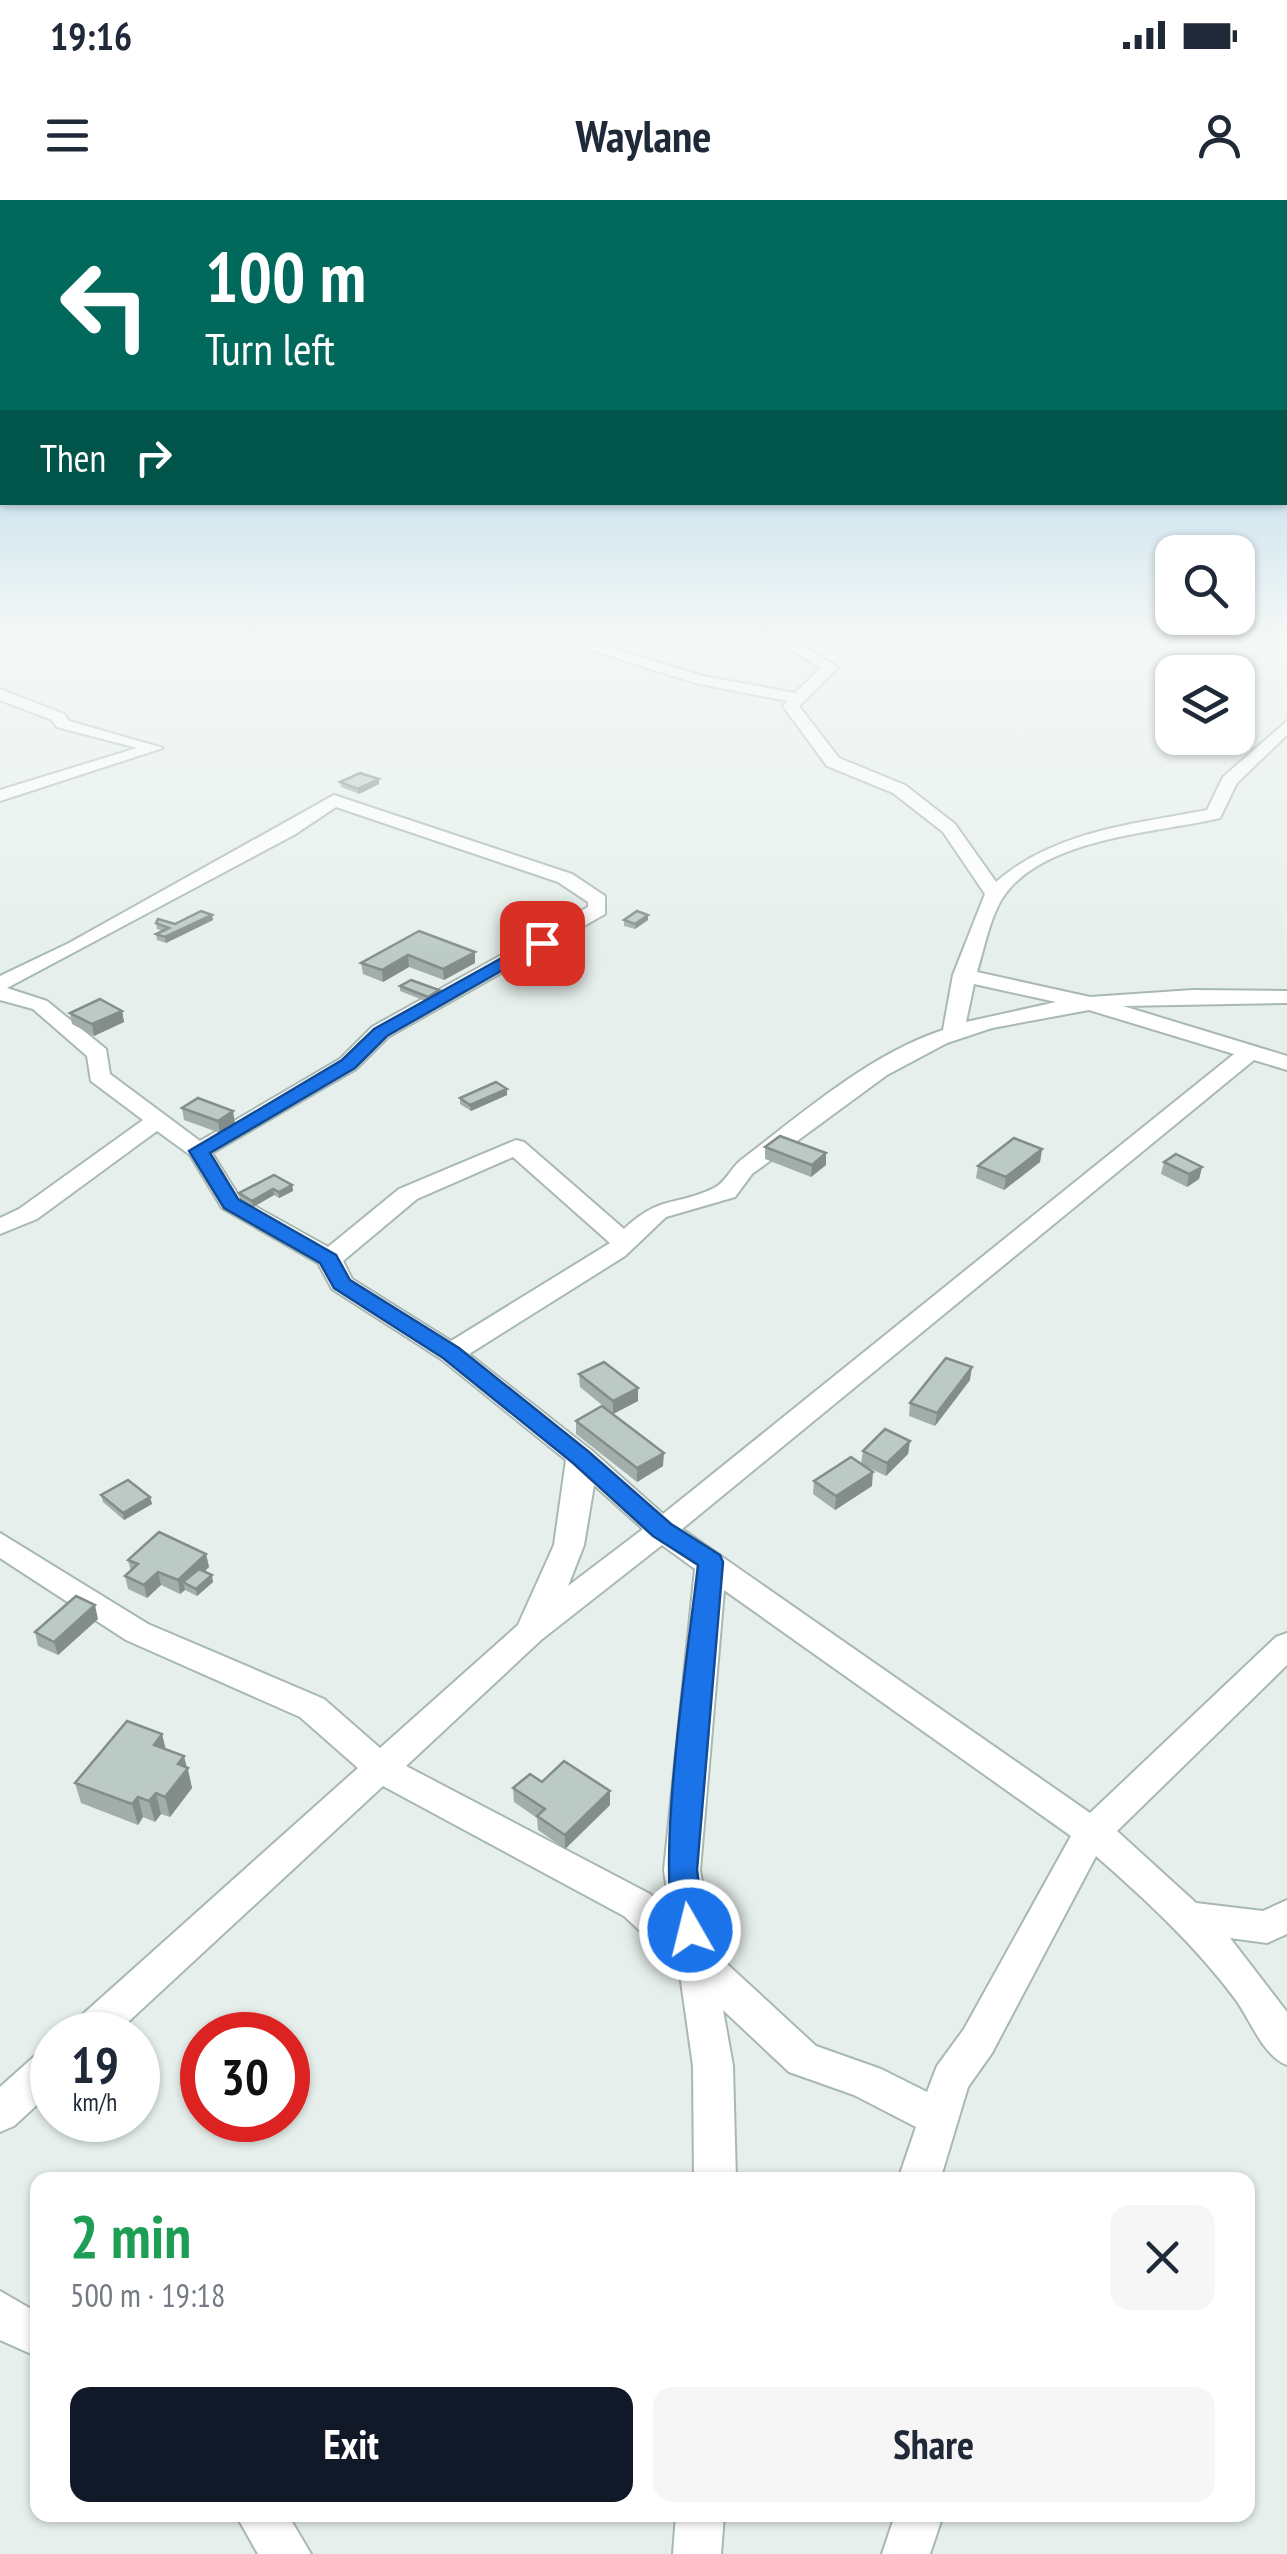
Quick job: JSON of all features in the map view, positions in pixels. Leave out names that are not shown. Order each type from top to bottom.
[{"type":"street","points":[[0,796],[155,748],[135,743]]},
{"type":"street","points":[[816,743],[833,762],[898,788],[949,828],[991,906]]},
{"type":"street","points":[[953,1036],[963,975],[991,906],[1024,869],[1087,842],[1214,814],[1229,780],[1269,743]]},
{"type":"street","points":[[0,984],[76,948],[258,848],[334,800],[566,878],[598,900],[598,910],[380,1032],[348,1064],[199,1151]]},
{"type":"street","points":[[963,975],[1093,1004],[1287,1063]]},
{"type":"street","points":[[0,993],[44,1008],[98,1054],[99,1076],[199,1151],[231,1203],[329,1259],[342,1284],[451,1353],[581,1457],[662,1530],[1069,1818],[1092,1830],[1189,1918],[1263,2001],[1287,2047]]},
{"type":"street","points":[[451,1353],[624,1242],[666,1207],[726,1192],[744,1169],[900,1057],[953,1036],[1093,1004],[1176,994],[1287,997]]},
{"type":"street","points":[[113,2012],[530,1632],[662,1530],[1251,1051]]},
{"type":"street","points":[[0,1227],[28,1214],[157,1120]]},
{"type":"street","points":[[329,1259],[408,1194],[516,1148],[624,1242]]},
{"type":"street","points":[[530,1632],[562,1567],[580,1513],[581,1457]]},
{"type":"street","points":[[0,1544],[149,1638],[312,1708],[382,1769],[637,1905],[802,2059],[868,2082],[938,2118]]},
{"type":"street","points":[[711,1562],[682,1870],[713,2066],[715,2172]]},
{"type":"street","points":[[921,2172],[951,2078],[978,2041],[1092,1830],[1117,1813],[1287,1645]]},
{"type":"street","points":[[1189,1918],[1267,1927],[1287,1916]]},
{"type":"street","points":[[0,2113],[30,2086]]},
{"type":"street","points":[[0,2313],[30,2333]]},
{"type":"street","points":[[265,2522],[288,2554]]},
{"type":"street","points":[[698,2554],[700,2522]]},
{"type":"street","points":[[906,2554],[917,2522]]},
{"type":"building","points":[[360,773],[379,779],[358,789],[340,782]]},
{"type":"building","points":[[201,911],[212,915],[165,937],[156,934],[169,928],[156,923],[158,919],[175,924]]},
{"type":"building","points":[[637,911],[648,915],[635,924],[624,920]]},
{"type":"building","points":[[419,931],[475,952],[443,969],[408,955],[382,970],[361,963]]},
{"type":"building","points":[[411,980],[439,990],[428,997],[400,986]]},
{"type":"building","points":[[100,999],[122,1011],[92,1024],[70,1013]]},
{"type":"building","points":[[496,1082],[507,1089],[470,1105],[460,1098]]},
{"type":"building","points":[[198,1098],[233,1111],[218,1121],[182,1108]]},
{"type":"building","points":[[780,1136],[826,1153],[812,1165],[765,1147]]},
{"type":"building","points":[[1014,1138],[1042,1149],[1006,1177],[978,1166]]},
{"type":"building","points":[[1176,1154],[1202,1167],[1189,1174],[1164,1162]]},
{"type":"building","points":[[274,1175],[292,1185],[279,1192],[273,1189],[252,1201],[239,1193]]},
{"type":"building","points":[[946,1358],[972,1367],[937,1413],[910,1403]]},
{"type":"building","points":[[604,1362],[638,1388],[613,1401],[579,1374]]},
{"type":"building","points":[[602,1406],[664,1453],[637,1468],[576,1421]]},
{"type":"building","points":[[885,1429],[910,1441],[887,1463],[863,1451]]},
{"type":"building","points":[[851,1457],[873,1472],[836,1496],[814,1481]]},
{"type":"building","points":[[128,1480],[150,1497],[123,1513],[101,1495]]},
{"type":"building","points":[[159,1532],[206,1554],[178,1580],[158,1572],[144,1585],[125,1576],[138,1564],[128,1560]]},
{"type":"building","points":[[199,1569],[212,1575],[196,1589],[183,1582]]},
{"type":"building","points":[[76,1596],[95,1605],[54,1642],[35,1632]]},
{"type":"building","points":[[127,1721],[162,1734],[154,1745],[184,1756],[178,1764],[188,1768],[165,1797],[156,1793],[149,1801],[138,1797],[132,1804],[75,1783]]},
{"type":"building","points":[[564,1761],[610,1791],[565,1835],[537,1816],[545,1809],[513,1788],[530,1774],[542,1782]]},
{"type":"route","points":[[542,943],[380,1032],[348,1064],[199,1151],[231,1203],[329,1259],[342,1284],[451,1353],[581,1457],[662,1530],[711,1562],[682,1870],[690,1930]]}]
